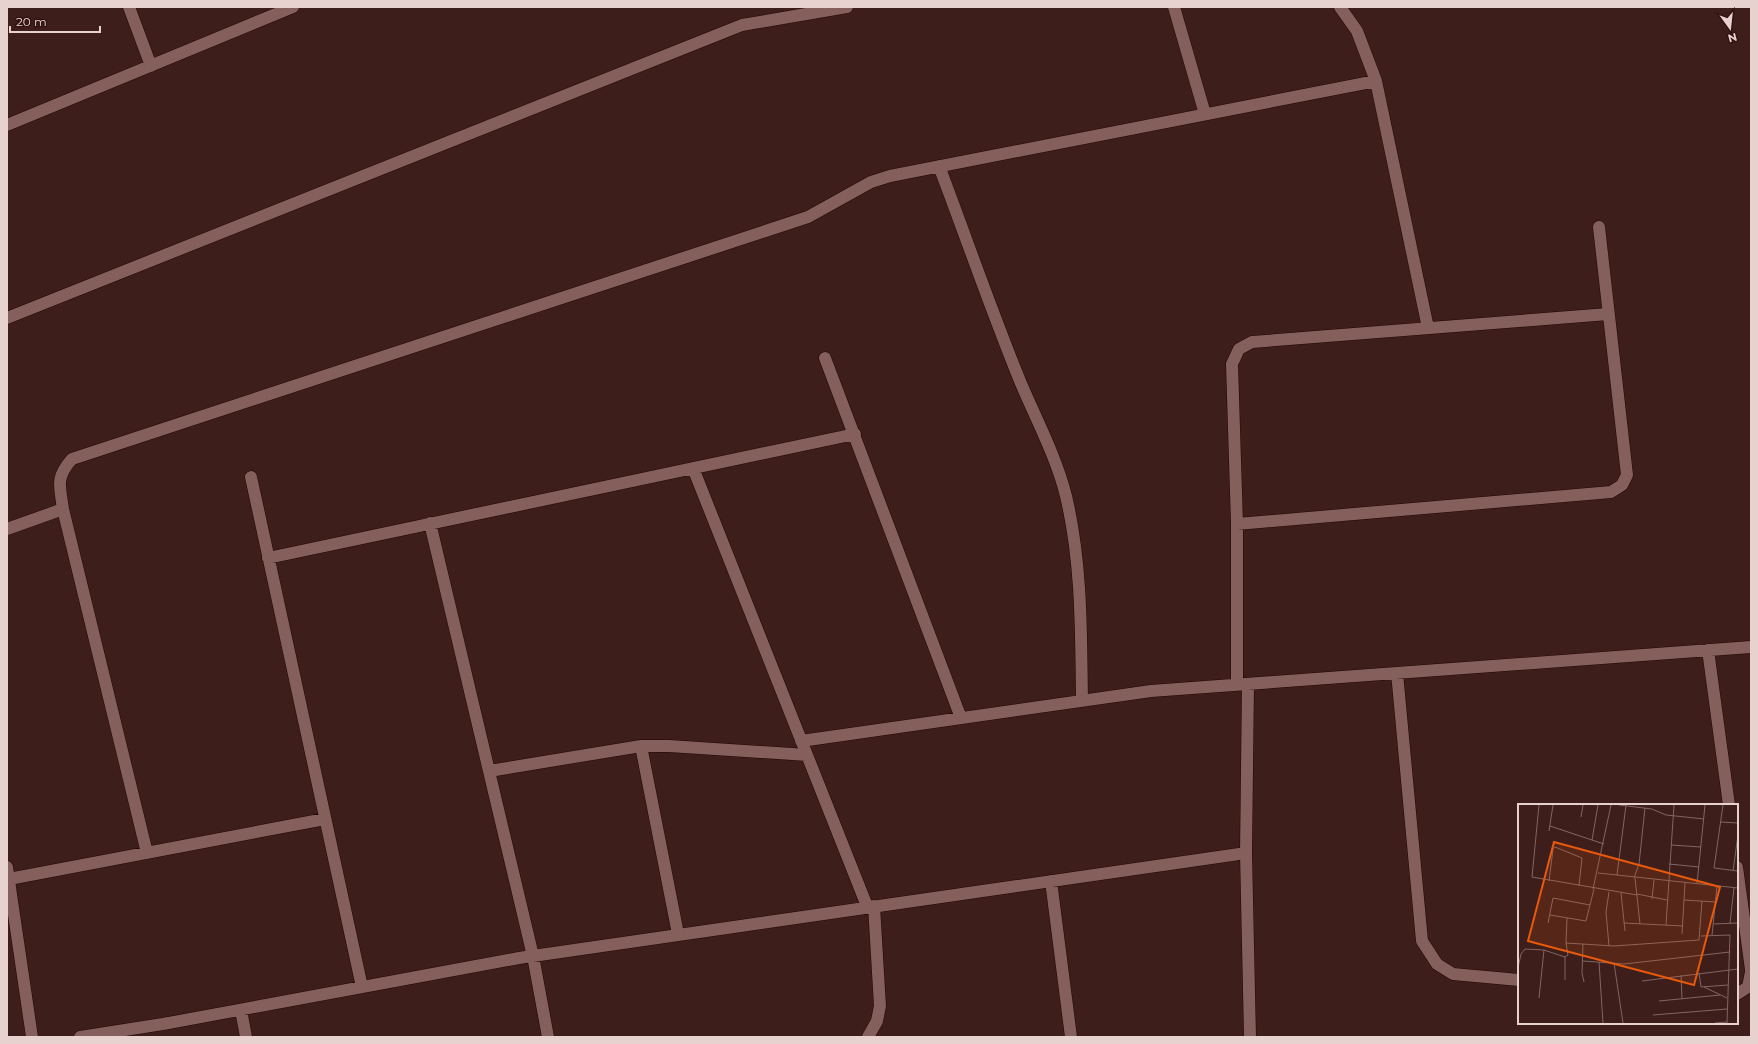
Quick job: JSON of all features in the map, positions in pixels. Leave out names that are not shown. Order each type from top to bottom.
[{"type":"street","points":[[129,7],[151,66]]},
{"type":"street","points":[[7,125],[293,7]]},
{"type":"street","points":[[7,318],[742,25],[847,7]]},
{"type":"street","points":[[1174,7],[1205,114]]},
{"type":"street","points":[[1340,7],[1357,31],[1376,81],[1428,328]]},
{"type":"street","points":[[147,853],[63,509],[59,479],[62,470],[72,459],[808,217],[871,182],[890,176],[1376,81]]},
{"type":"street","points":[[938,166],[1020,381],[1053,456],[1066,496],[1080,585],[1082,701]]},
{"type":"street","points":[[1237,524],[1611,492],[1622,485],[1627,475],[1599,227]]},
{"type":"street","points":[[1250,1037],[1243,684],[1232,364],[1239,349],[1252,342],[1608,314]]},
{"type":"street","points":[[825,358],[962,718]]},
{"type":"street","points":[[268,558],[854,434]]},
{"type":"street","points":[[694,468],[801,741],[870,906],[880,1006],[877,1022],[868,1037]]},
{"type":"street","points":[[251,477],[362,987]]},
{"type":"street","points":[[7,529],[63,509]]},
{"type":"street","points":[[430,523],[533,956],[548,1037]]},
{"type":"street","points":[[801,741],[1151,691],[1751,646]]},
{"type":"street","points":[[1708,650],[1729,804]]},
{"type":"street","points":[[1396,673],[1422,941],[1437,964],[1453,974],[1518,980]]},
{"type":"street","points":[[489,771],[641,746],[669,746],[807,755]]},
{"type":"street","points":[[641,746],[678,934]]},
{"type":"street","points":[[32,1037],[8,873],[147,853],[326,819]]},
{"type":"street","points":[[80,1037],[163,1024],[533,956],[870,906],[1246,853]]},
{"type":"street","points":[[1738,874],[1751,971],[1748,987],[1738,993]]},
{"type":"street","points":[[1051,881],[1072,1037]]},
{"type":"street","points":[[241,1010],[246,1037]]}]
